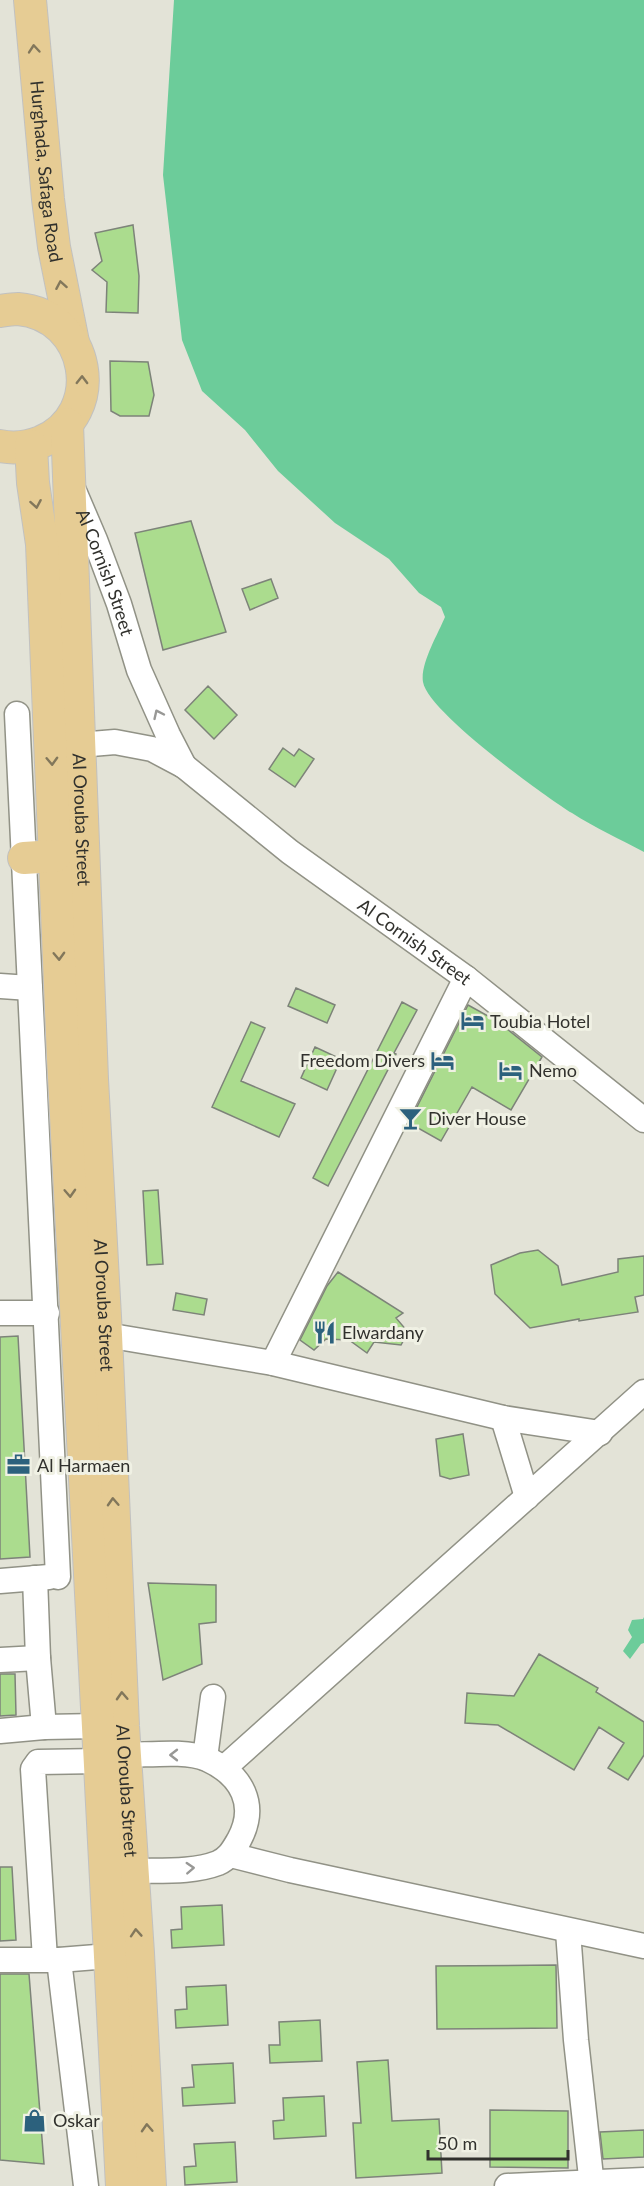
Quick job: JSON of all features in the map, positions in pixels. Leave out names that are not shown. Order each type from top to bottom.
[{"type":"main road","name":"Hurghada, Safaga Road","points":[[30,0],[51,228],[62,295],[73,342],[82,362],[84,384],[78,405],[67,424]]},
{"type":"main road","points":[[0,311],[18,309],[39,314],[59,325],[73,342]]},
{"type":"main road","points":[[0,446],[17,448],[31,446],[51,438],[67,424]]},
{"type":"main road","name":"Al Orouba Street","points":[[67,424],[79,745],[82,1150],[91,1575],[98,1726],[113,1758],[132,1870],[150,2186]]},
{"type":"main road","name":"Al Orouba Street","points":[[31,446],[33,483],[42,544],[55,856],[82,1150],[106,1335],[113,1758],[109,1956],[122,2186]]},
{"type":"main road","points":[[24,858],[55,856]]},
{"type":"street","name":"Al Cornish Street","points":[[68,477],[111,583],[139,670],[184,766]]},
{"type":"street","points":[[44,1727],[38,1658],[47,1577],[47,1313],[24,858],[8,714],[50,723]]},
{"type":"street","name":"Al Cornish Street","points":[[79,745],[116,742],[152,749],[184,766],[290,852],[466,978],[644,1120]]},
{"type":"street","points":[[273,1363],[466,978]]},
{"type":"street","points":[[0,986],[30,988]]},
{"type":"street","points":[[0,1313],[47,1313]]},
{"type":"street","points":[[106,1335],[273,1363],[503,1418],[600,1433]]},
{"type":"street","points":[[214,1763],[527,1497],[644,1392]]},
{"type":"street","points":[[503,1418],[527,1497]]},
{"type":"street","points":[[0,1581],[91,1575]]},
{"type":"street","points":[[0,1660],[38,1658]]},
{"type":"street","points":[[213,1697],[214,1763]]},
{"type":"street","points":[[0,1731],[98,1726]]},
{"type":"street","points":[[86,2186],[52,1960],[33,1769],[38,1762],[183,1754],[214,1763],[239,1784],[247,1799],[248,1818],[231,1855],[219,1862],[199,1868],[132,1870]]},
{"type":"street","points":[[231,1855],[290,1870],[644,1946]]},
{"type":"street","points":[[568,1931],[576,2040],[592,2184]]},
{"type":"street","points":[[0,1960],[52,1960],[109,1956]]},
{"type":"street","points":[[507,2186],[644,2180]]},
{"type":"shaded area","points":[[174,0],[644,0],[644,852],[590,824],[557,803],[513,772],[444,713],[430,696],[423,682],[427,658],[445,617],[441,607],[419,593],[389,559],[335,523],[278,471],[245,430],[202,391],[182,340],[163,175]]},
{"type":"shaded area","points":[[644,1617],[644,1643],[630,1659],[623,1651],[632,1637],[628,1630],[632,1620]]},
{"type":"building","points":[[133,225],[139,276],[138,313],[106,312],[107,282],[92,270],[102,261],[95,233]]},
{"type":"building","points":[[110,361],[148,362],[154,395],[149,416],[120,416],[111,411]]},
{"type":"building","points":[[191,521],[226,632],[163,650],[135,533]]},
{"type":"building","points":[[271,579],[278,598],[250,610],[242,589]]},
{"type":"building","points":[[208,686],[237,715],[214,739],[185,710]]},
{"type":"building","points":[[283,748],[294,756],[299,749],[314,759],[295,787],[269,769]]},
{"type":"building","points":[[296,988],[335,1005],[327,1023],[288,1006]]},
{"type":"building","points":[[402,1002],[417,1010],[328,1186],[313,1178]]},
{"type":"building","points":[[468,1005],[497,1021],[542,1057],[511,1110],[472,1087],[441,1141],[409,1123]]},
{"type":"building","points":[[251,1022],[265,1028],[241,1081],[295,1104],[279,1137],[212,1107]]},
{"type":"building","points":[[315,1047],[341,1059],[327,1090],[301,1078]]},
{"type":"building","points":[[158,1190],[163,1264],[147,1265],[143,1191]]},
{"type":"building","points":[[538,1250],[558,1266],[562,1285],[618,1272],[618,1259],[644,1256],[644,1295],[635,1297],[638,1312],[530,1328],[495,1294],[491,1265],[520,1253]]},
{"type":"building","points":[[338,1272],[403,1313],[396,1318],[408,1332],[401,1345],[374,1342],[367,1353],[349,1340],[326,1339],[314,1350],[300,1340],[327,1286]]},
{"type":"building","points":[[176,1293],[207,1299],[204,1315],[173,1310]]},
{"type":"building","points":[[18,1336],[30,1557],[0,1559],[0,1337]]},
{"type":"building","points":[[463,1434],[469,1475],[450,1479],[440,1476],[436,1439]]},
{"type":"building","points":[[148,1583],[216,1585],[216,1622],[199,1624],[202,1664],[163,1680]]},
{"type":"building","points":[[539,1654],[598,1688],[596,1692],[644,1722],[644,1755],[628,1780],[608,1768],[624,1743],[599,1727],[574,1770],[498,1725],[465,1723],[467,1693],[514,1696]]},
{"type":"building","points":[[0,1674],[15,1674],[16,1715],[0,1716]]},
{"type":"building","points":[[0,1867],[12,1867],[16,1940],[0,1941]]},
{"type":"building","points":[[222,1905],[224,1945],[172,1948],[171,1930],[182,1929],[181,1907]]},
{"type":"building","points":[[556,1965],[557,2028],[437,2029],[436,1966]]},
{"type":"building","points":[[0,1974],[29,1974],[44,2164],[0,2160]]},
{"type":"building","points":[[226,1985],[228,2025],[176,2028],[175,2010],[187,2009],[186,1987]]},
{"type":"building","points":[[320,2020],[322,2061],[270,2063],[269,2045],[280,2045],[279,2022]]},
{"type":"building","points":[[388,2060],[392,2121],[439,2119],[442,2173],[356,2178],[353,2123],[361,2123],[357,2062]]},
{"type":"building","points":[[233,2063],[235,2103],[183,2106],[182,2088],[194,2087],[192,2065]]},
{"type":"building","points":[[324,2096],[326,2136],[274,2139],[273,2121],[284,2120],[283,2098]]},
{"type":"building","points":[[490,2110],[568,2111],[568,2168],[490,2167]]},
{"type":"building","points":[[644,2130],[644,2157],[603,2159],[600,2132]]},
{"type":"building","points":[[235,2142],[237,2182],[185,2185],[184,2167],[196,2166],[194,2144]]},
{"type":"place","name":"Toubia Hotel","points":[[472,1021]]},
{"type":"place","name":"Freedom Divers","points":[[443,1060]]},
{"type":"place","name":"Nemo","points":[[511,1070]]},
{"type":"place","name":"Diver House","points":[[410,1118]]},
{"type":"place","name":"Elwardany","points":[[324,1332]]},
{"type":"place","name":"Al Harmaen","points":[[19,1465]]},
{"type":"place","name":"Oskar","points":[[35,2120]]}]
